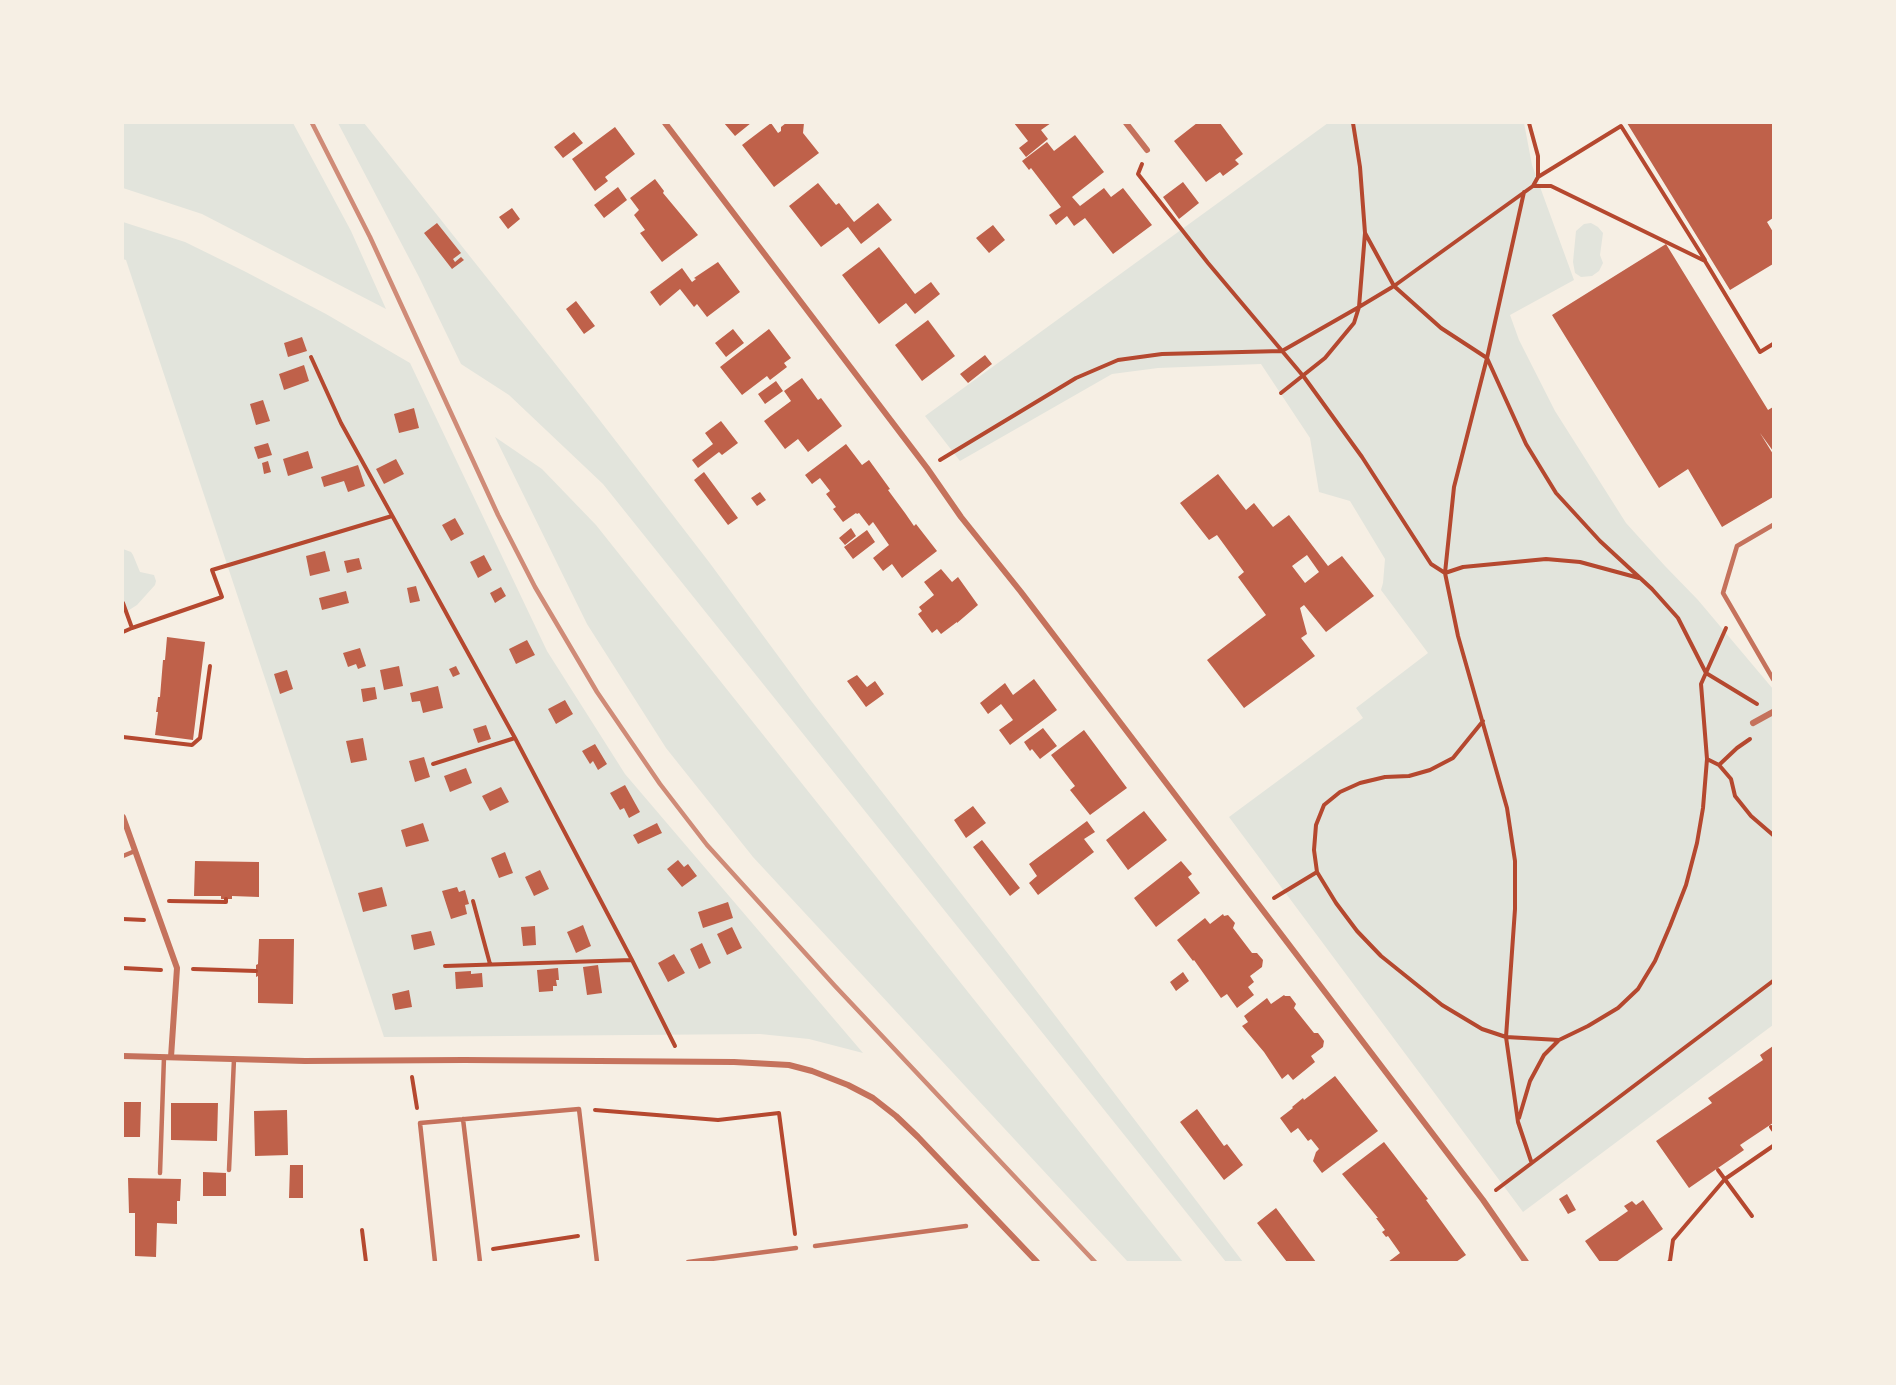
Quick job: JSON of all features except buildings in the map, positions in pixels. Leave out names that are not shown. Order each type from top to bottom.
[{"type":"street","points":[[665,123],[927,468],[961,517],[1021,592],[1484,1200],[1526,1262]]},
{"type":"street","points":[[1126,123],[1147,150]]},
{"type":"street","points":[[1753,723],[1773,712]]},
{"type":"street","points":[[123,817],[177,969],[167,1057]]},
{"type":"street","points":[[123,1056],[305,1062],[682,1061],[789,1065],[839,1081],[873,1098],[918,1137],[1037,1262]]},
{"type":"lane","points":[[1773,525],[1737,546],[1723,593],[1773,679]]},
{"type":"lane","points":[[123,856],[135,852]]},
{"type":"lane","points":[[160,1173],[167,1057]]},
{"type":"lane","points":[[229,1170],[234,1059]]},
{"type":"lane","points":[[435,1262],[420,1123],[579,1109],[597,1262]]},
{"type":"lane","points":[[463,1119],[480,1262]]},
{"type":"lane","points":[[815,1246],[966,1226]]},
{"type":"lane","points":[[688,1262],[796,1248]]},
{"type":"path","points":[[1281,393],[1326,358],[1354,323],[1359,307],[1365,233],[1360,167],[1353,123]]},
{"type":"path","points":[[927,468],[1076,378],[1118,360],[1162,354],[1282,351],[1359,307],[1394,286],[1533,186],[1538,177],[1538,156],[1529,123]]},
{"type":"path","points":[[1538,177],[1621,126],[1760,352],[1773,344]]},
{"type":"path","points":[[1147,150],[1138,174],[1208,263],[1304,377],[1362,457],[1431,564],[1445,573]]},
{"type":"path","points":[[1533,186],[1551,186],[1705,261]]},
{"type":"path","points":[[1524,192],[1487,358],[1454,487],[1445,573],[1458,636],[1507,808],[1515,861],[1515,909],[1506,1037],[1518,1122],[1531,1161]]},
{"type":"path","points":[[1365,233],[1394,286],[1441,328],[1487,358],[1526,444],[1556,493],[1600,541],[1678,618],[1706,673],[1773,712]]},
{"type":"path","points":[[311,357],[341,423],[515,738],[632,960],[682,1061]]},
{"type":"path","points":[[123,632],[222,597],[212,570],[392,516]]},
{"type":"path","points":[[1445,573],[1463,567],[1546,559],[1580,562],[1640,578]]},
{"type":"path","points":[[123,603],[132,628]]},
{"type":"path","points":[[1518,1122],[1530,1081],[1544,1055],[1559,1040],[1617,1008],[1638,989],[1655,961],[1686,885],[1697,843],[1707,759],[1701,684],[1734,612]]},
{"type":"path","points":[[123,737],[192,745],[200,738],[210,666]]},
{"type":"path","points":[[1483,721],[1453,758],[1430,770],[1409,776],[1385,777],[1360,783],[1340,792],[1324,805],[1316,825],[1314,850],[1317,872],[1335,903],[1357,931],[1381,956],[1442,1005],[1482,1029],[1506,1037],[1559,1040]]},
{"type":"path","points":[[1719,765],[1751,738],[1753,723]]},
{"type":"path","points":[[433,764],[515,738]]},
{"type":"path","points":[[1707,759],[1719,765],[1731,779],[1735,796],[1751,816],[1773,835]]},
{"type":"path","points":[[1260,906],[1317,872]]},
{"type":"path","points":[[153,901],[226,902],[226,899]]},
{"type":"path","points":[[472,901],[490,964]]},
{"type":"path","points":[[445,966],[632,960]]},
{"type":"path","points":[[123,968],[256,971]]},
{"type":"path","points":[[1484,1200],[1531,1161],[1773,981]]},
{"type":"path","points":[[410,1060],[420,1123]]},
{"type":"path","points":[[579,1109],[718,1120],[779,1113],[796,1248]]},
{"type":"path","points":[[1669,1262],[1673,1240],[1725,1179],[1773,1146]]},
{"type":"path","points":[[1718,1170],[1752,1216]]},
{"type":"path","points":[[362,1230],[366,1262]]},
{"type":"path","points":[[479,1251],[593,1234]]},
{"type":"shaded area","points":[[123,123],[293,123],[351,231],[386,309],[202,214],[123,188]]},
{"type":"shaded area","points":[[338,123],[364,123],[588,405],[709,562],[812,702],[1009,955],[1243,1262],[1226,1262],[603,484],[509,395],[461,364],[419,277]]},
{"type":"shaded area","points":[[1328,123],[1524,123],[1532,165],[1574,280],[1510,315],[1519,340],[1555,411],[1626,523],[1698,600],[1773,689],[1773,1025],[1523,1212],[1229,817],[1363,718],[1356,708],[1428,653],[1381,590],[1385,559],[1350,501],[1319,492],[1310,438],[1261,364],[1158,368],[1112,374],[960,461],[925,416]]},
{"type":"shaded area","points":[[123,222],[185,242],[326,314],[410,363],[547,651],[625,774],[863,1053],[809,1039],[760,1034],[384,1037],[126,260],[123,259]]},
{"type":"shaded area","points":[[1591,223],[1603,233],[1600,255],[1603,263],[1599,271],[1592,276],[1581,277],[1575,273],[1573,262],[1576,231],[1584,224]]},
{"type":"shaded area","points":[[495,437],[542,469],[596,525],[1183,1262],[1128,1262],[753,857],[666,748],[587,624]]},
{"type":"shaded area","points":[[123,549],[131,552],[140,572],[154,575],[156,581],[137,605],[126,612],[123,603]]},
{"type":"railway","points":[[312,123],[370,237],[498,515],[535,587],[597,692],[660,784],[707,845],[835,986],[1095,1262]]}]
